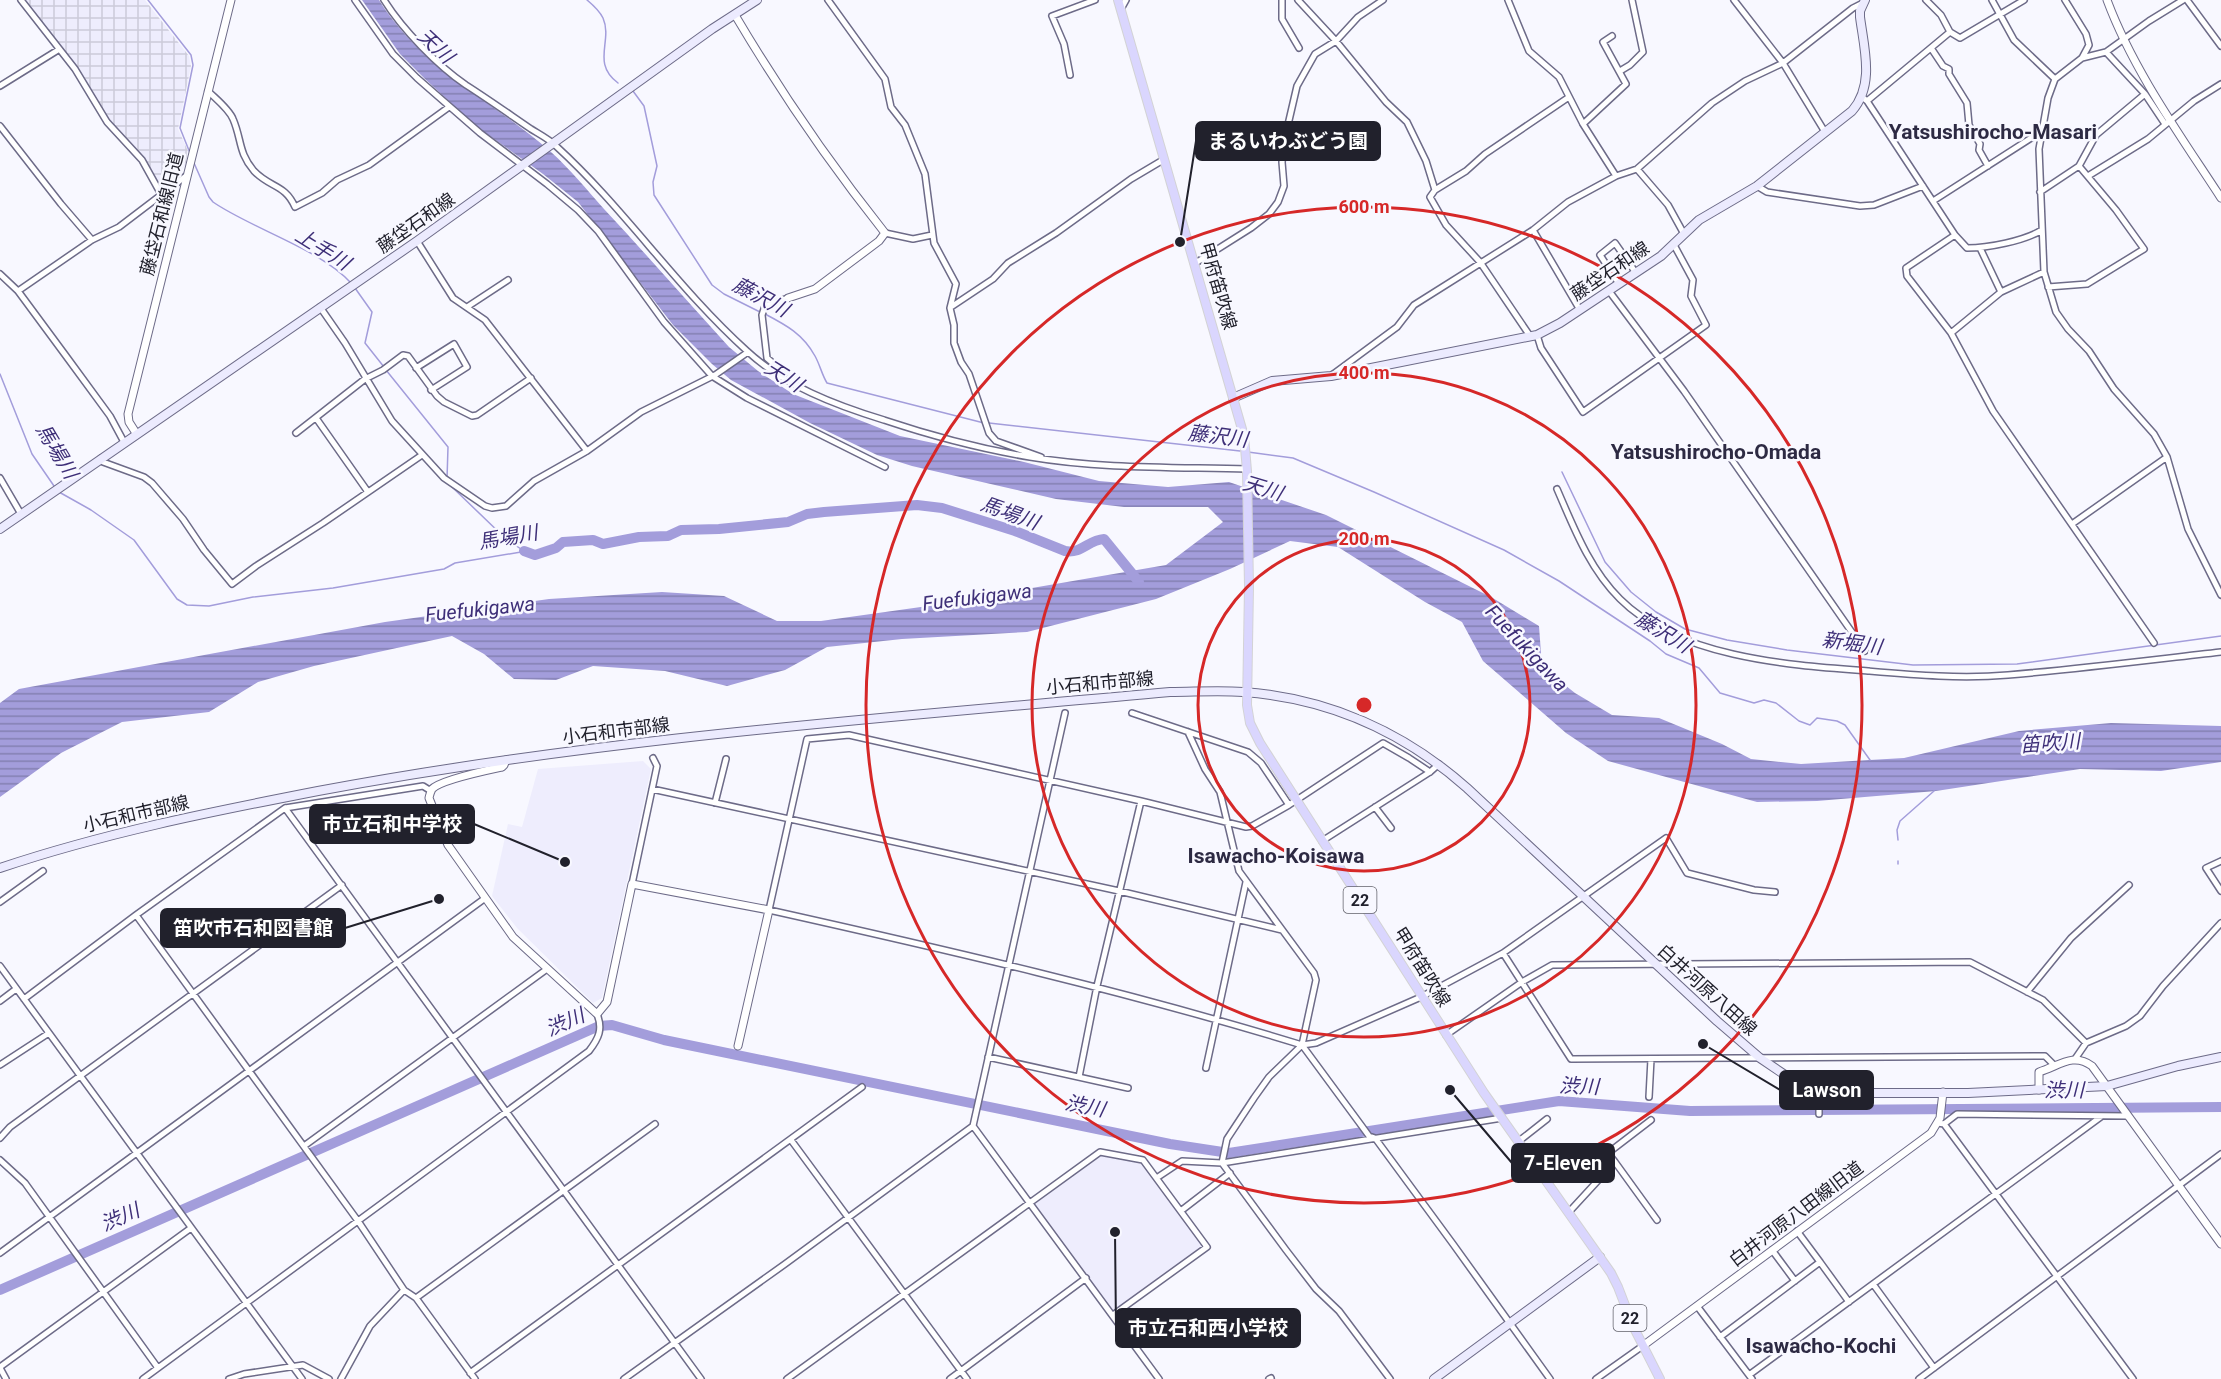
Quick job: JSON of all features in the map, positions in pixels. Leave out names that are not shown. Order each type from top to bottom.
[{"type":"main road","name":"藤垈石和線","points":[[0,529],[417,241],[712,29],[757,0]]},
{"type":"main road","points":[[1864,2],[1860,17],[1867,74],[1865,99]]},
{"type":"main road","name":"甲府笛吹線","points":[[1120,4],[1246,444],[1249,587],[1246,688],[1247,712],[1252,729],[1292,802],[1322,841],[1490,1102],[1569,1212],[1618,1287],[1633,1326],[1660,1379]]},
{"type":"main road","name":"藤垈石和線","points":[[1233,398],[1272,381],[1331,376],[1533,336],[1580,310],[1636,273],[1674,245],[1705,215],[1757,186],[1865,99]]},
{"type":"main road","name":"小石和市部線","points":[[0,868],[75,844],[172,820],[401,775],[686,738],[1135,695],[1246,688]]},
{"type":"main road","name":"白井河原八田線","points":[[1246,688],[1300,700],[1351,715],[1404,741],[1439,764],[1717,1022],[1760,1058],[1788,1077],[1819,1089],[1838,1092],[1944,1092],[2107,1086],[2178,1066],[2221,1057]]},
{"type":"main road","points":[[1434,1379],[1599,1257]]},
{"type":"street","points":[[21,0],[75,69],[107,122],[142,160],[162,196]]},
{"type":"street","name":"藤垈石和線旧道","points":[[136,433],[129,422],[128,414],[231,0]]},
{"type":"street","points":[[355,0],[393,54],[449,107],[578,210],[598,231],[658,315],[714,376],[747,398],[885,467]]},
{"type":"street","points":[[384,0],[415,39],[449,71],[552,144],[609,201],[703,310],[746,353],[769,370],[822,398],[901,426],[985,448],[1091,464],[1247,468]]},
{"type":"street","points":[[828,0],[885,79],[891,107],[905,124],[925,174],[932,235],[941,259],[956,284],[950,308],[954,325],[954,343],[961,362],[969,374],[987,429],[996,441],[1046,459]]},
{"type":"street","points":[[1070,75],[1064,44],[1052,16],[1095,0]]},
{"type":"street","points":[[1120,4],[1126,0]]},
{"type":"street","points":[[1282,0],[1282,19],[1299,48]]},
{"type":"street","points":[[1298,0],[1336,41],[1371,85],[1407,122],[1426,161],[1435,189]]},
{"type":"street","points":[[1194,264],[1251,228],[1269,214],[1278,202],[1284,186],[1282,162],[1287,129],[1298,86],[1315,54],[1336,41],[1358,17],[1383,0]]},
{"type":"street","points":[[1508,0],[1529,51],[1559,77],[1583,124],[1616,176]]},
{"type":"street","points":[[1620,71],[1644,52],[1632,0]]},
{"type":"street","points":[[1734,0],[1783,63],[1825,132]]},
{"type":"street","points":[[1926,0],[1941,15],[1950,32],[1960,38],[2024,0]]},
{"type":"street","points":[[1992,0],[2014,40],[2055,79]]},
{"type":"street","points":[[2065,0],[2086,34],[2089,45],[2082,58],[2055,79],[2048,98],[2039,149],[2044,272],[2056,312],[2067,329],[2089,351],[2114,389],[2154,434],[2168,457],[2188,529],[2221,595]]},
{"type":"street","points":[[2107,0],[2123,41],[2168,121],[2221,198]]},
{"type":"street","points":[[2082,58],[2106,52],[2149,21],[2185,0],[2221,46]]},
{"type":"street","points":[[1331,376],[1397,327],[1414,305],[1533,230],[1568,202],[1616,176],[1637,169],[1712,104],[1745,81],[1783,63],[1853,8],[1864,2]]},
{"type":"street","points":[[735,15],[775,82],[852,192],[885,233],[913,239],[932,235]]},
{"type":"street","points":[[1950,32],[1865,99],[1955,235],[1967,248],[1980,248],[2010,241],[2042,230]]},
{"type":"street","points":[[1583,124],[1626,84],[1603,42],[1612,36]]},
{"type":"street","points":[[1931,48],[1943,66],[1949,69],[1949,74],[1967,103],[1969,125],[1980,144],[1979,150],[1988,166]]},
{"type":"street","points":[[0,87],[58,50]]},
{"type":"street","points":[[2106,52],[2168,121]]},
{"type":"street","points":[[2088,176],[2148,139],[2168,121],[2221,84]]},
{"type":"street","points":[[208,91],[233,117],[242,154],[255,172],[290,195],[295,207],[322,193],[337,180],[369,165],[449,107]]},
{"type":"street","points":[[2040,192],[2079,165],[2096,135],[2145,94]]},
{"type":"street","points":[[1569,97],[1485,154],[1466,171],[1435,189],[1430,196],[1446,225],[1480,262],[1584,412],[1706,324],[1691,296],[1693,280],[1674,245]]},
{"type":"street","points":[[0,126],[92,240]]},
{"type":"street","points":[[1933,201],[2042,131]]},
{"type":"street","points":[[950,308],[993,279],[1008,263],[1056,233],[1131,179],[1163,160]]},
{"type":"street","points":[[2048,287],[2086,284],[2144,249],[2079,165]]},
{"type":"street","points":[[1637,169],[1668,205],[1684,234]]},
{"type":"street","points":[[18,291],[92,240],[119,227],[186,176]]},
{"type":"street","points":[[1757,186],[1767,192],[1860,206],[1874,205],[1923,186]]},
{"type":"street","points":[[1533,230],[1580,310]]},
{"type":"street","points":[[784,378],[782,371],[767,358],[762,312],[768,304],[816,289],[879,241],[885,233]]},
{"type":"street","points":[[1955,235],[1906,268],[1907,276],[1951,333],[1993,411],[2154,642]]},
{"type":"street","points":[[417,241],[453,298],[485,320],[586,451]]},
{"type":"street","points":[[1619,284],[1600,255],[1615,243],[1636,273]]},
{"type":"street","points":[[1980,248],[2001,292]]},
{"type":"street","points":[[1951,333],[2001,292],[2044,272]]},
{"type":"street","points":[[0,274],[18,291],[110,416],[124,442]]},
{"type":"street","points":[[467,307],[508,280]]},
{"type":"street","points":[[1609,291],[1660,358],[1865,651]]},
{"type":"street","points":[[320,307],[345,343],[392,421],[444,478],[485,506],[492,508],[506,506],[534,481],[586,451],[641,412],[714,376],[746,353]]},
{"type":"street","points":[[416,368],[454,344],[467,367],[431,390]]},
{"type":"street","points":[[296,433],[366,379],[406,354],[431,390],[444,402],[472,416],[477,415],[531,378]]},
{"type":"street","points":[[316,417],[368,492]]},
{"type":"street","points":[[100,458],[103,462],[144,477],[152,483],[183,519],[232,584],[423,455]]},
{"type":"street","points":[[2072,524],[2168,457]]},
{"type":"street","points":[[0,478],[21,514]]},
{"type":"street","points":[[1557,489],[1588,559],[1620,599],[1660,628],[1694,642],[1747,658],[1927,677],[2007,675],[2221,652]]},
{"type":"street","points":[[624,1379],[973,1126],[1065,713]]},
{"type":"street","points":[[1132,713],[1248,752],[1255,757],[1292,802]]},
{"type":"street","points":[[1188,732],[1205,769],[1220,792],[1239,871],[1314,974],[1316,980],[1302,1045],[1269,1077],[1227,1139],[1223,1160],[1298,1266],[1316,1289],[1339,1311],[1390,1379]]},
{"type":"street","points":[[738,1046],[807,740],[849,735],[1246,827],[1252,826],[1292,802],[1383,743],[1430,772]]},
{"type":"street","points":[[597,1014],[607,1002],[657,766],[653,758]]},
{"type":"street","points":[[716,802],[726,759]]},
{"type":"street","points":[[144,1379],[589,1051],[598,1039],[600,1022],[597,1014],[513,937],[448,845],[429,798],[431,791],[437,786],[481,771],[502,767],[506,760]]},
{"type":"street","points":[[1322,841],[1439,764]]},
{"type":"street","points":[[24,999],[285,808],[423,786],[431,791]]},
{"type":"street","points":[[652,789],[1119,891],[1282,930]]},
{"type":"street","points":[[1079,1077],[1097,986],[1141,801]]},
{"type":"street","points":[[1376,807],[1391,828]]},
{"type":"street","points":[[285,808],[701,1379]]},
{"type":"street","points":[[632,884],[769,910],[1008,964],[1217,1019],[1302,1045],[1316,1043],[1421,997],[1503,954],[1666,838],[1687,873],[1754,890],[1775,892]]},
{"type":"street","points":[[2221,861],[2206,868],[2221,891]]},
{"type":"street","points":[[0,902],[43,871]]},
{"type":"street","points":[[1206,1068],[1246,882]]},
{"type":"street","points":[[0,1138],[10,1127],[342,885]]},
{"type":"street","points":[[2027,992],[2072,938],[2129,885]]},
{"type":"street","points":[[0,1253],[484,899]]},
{"type":"street","points":[[136,915],[358,1221],[404,1290],[416,1298],[472,1376],[862,1087]]},
{"type":"street","points":[[2075,1059],[2086,1043],[2126,1026],[2140,1016],[2208,934],[2221,923]]},
{"type":"street","points":[[1503,954],[1571,1059],[2045,1056],[2055,1066]]},
{"type":"street","points":[[1446,1035],[1551,964],[1970,962],[2043,1000],[2086,1043]]},
{"type":"street","points":[[305,1148],[547,969]]},
{"type":"street","points":[[1,970],[302,1379]]},
{"type":"street","points":[[0,1001],[16,989]]},
{"type":"street","points":[[0,1065],[49,1033]]},
{"type":"street","points":[[1302,1045],[1510,1322],[1550,1379]]},
{"type":"street","points":[[988,1057],[1128,1088]]},
{"type":"street","points":[[1649,1097],[1651,1059]]},
{"type":"street","points":[[2039,1090],[2039,1072],[2075,1059],[2083,1060],[2092,1066],[2221,1244]]},
{"type":"street","points":[[1819,1089],[1819,1114]]},
{"type":"street","points":[[1944,1092],[1941,1121],[2133,1379]]},
{"type":"street","points":[[1941,1121],[1957,1114],[2102,1116],[2126,1114]]},
{"type":"street","points":[[1697,1306],[1750,1377],[2102,1116]]},
{"type":"street","points":[[1158,1177],[1182,1161],[1223,1160],[1500,1117]]},
{"type":"street","points":[[1519,1141],[1547,1119]]},
{"type":"street","points":[[1651,1120],[1608,1153],[1657,1220]]},
{"type":"street","name":"白井河原八田線旧道","points":[[1644,1345],[1931,1133],[1941,1121]]},
{"type":"street","points":[[416,1298],[655,1124]]},
{"type":"street","points":[[973,1126],[1159,1379]]},
{"type":"street","points":[[791,1140],[967,1379]]},
{"type":"street","points":[[787,1379],[1100,1152],[1143,1160],[1158,1177],[1208,1247],[1113,1315]]},
{"type":"street","points":[[1919,1379],[2221,1154]]},
{"type":"street","points":[[0,1160],[26,1184],[158,1368]]},
{"type":"street","points":[[1569,1212],[1615,1162]]},
{"type":"street","points":[[0,1172],[6,1166]]},
{"type":"street","points":[[1182,1210],[1230,1173]]},
{"type":"street","points":[[6,1379],[0,1367],[191,1228]]},
{"type":"street","points":[[1797,1232],[1849,1302]]},
{"type":"street","points":[[1772,1250],[1795,1281]]},
{"type":"street","points":[[1720,1337],[1820,1262]]},
{"type":"street","points":[[950,1379],[1086,1278]]},
{"type":"street","points":[[1873,1284],[1934,1368]]},
{"type":"street","points":[[341,1379],[370,1326],[404,1290]]},
{"type":"street","points":[[1596,1379],[1644,1345]]},
{"type":"street","points":[[229,1379],[291,1365],[303,1365],[329,1379]]},
{"type":"shaded area","points":[[23,0],[145,0],[189,56],[191,66],[178,129],[188,151],[185,166],[163,188],[142,157],[109,119],[82,76]]},
{"type":"shaded area","points":[[643,761],[651,769],[602,998],[593,1003],[517,928],[492,896],[508,824],[522,827],[538,769]]},
{"type":"shaded area","points":[[1102,1154],[1144,1164],[1202,1244],[1201,1249],[1115,1310],[1111,1309],[1035,1206]]},
{"type":"water","points":[[362,0],[379,0],[396,24],[437,65],[551,152],[572,172],[729,347],[758,371],[793,394],[900,436],[1024,462],[1099,481],[1168,487],[1229,482],[1326,515],[1491,597],[1539,626],[1542,667],[1575,693],[1612,715],[1659,718],[1722,744],[1751,759],[1801,764],[1904,758],[2019,731],[2111,723],[2221,726],[2221,762],[2161,771],[2080,769],[1936,791],[1817,801],[1757,802],[1608,761],[1566,733],[1483,661],[1462,622],[1425,602],[1338,547],[1290,541],[1230,569],[1156,599],[1027,632],[902,639],[827,647],[785,670],[727,686],[665,671],[593,666],[556,680],[514,679],[484,654],[452,636],[314,666],[258,682],[209,712],[122,722],[61,753],[0,797],[0,703],[19,689],[385,622],[549,599],[662,592],[724,596],[777,621],[821,621],[928,606],[1166,565],[1223,522],[1208,507],[1124,507],[1056,499],[912,466],[877,455],[810,423],[731,380],[673,325],[578,202],[476,126],[425,79],[400,54]]},
{"type":"waterway","name":"上手川","points":[[148,0],[191,55],[193,65],[180,128],[190,153]]},
{"type":"waterway","name":"藤沢川","points":[[587,0],[603,18],[606,35],[604,60],[610,75],[618,83]]},
{"type":"waterway","name":"藤沢川","points":[[633,91],[644,106],[657,166],[653,182],[654,195],[712,285],[724,294],[760,312]]},
{"type":"waterway","name":"上手川","points":[[194,163],[213,202],[323,260],[352,284]]},
{"type":"waterway","name":"上手川","points":[[355,288],[372,312],[365,343],[384,367]]},
{"type":"waterway","name":"藤沢川","points":[[765,314],[787,326],[805,342],[815,356],[827,383],[984,423]]},
{"type":"waterway","name":"上手川","points":[[386,370],[448,447],[447,479]]},
{"type":"waterway","name":"馬場川","points":[[0,374],[32,454],[54,486]]},
{"type":"waterway","name":"藤沢川","points":[[989,423],[1240,451]]},
{"type":"waterway","name":"藤沢川","points":[[1248,452],[1293,458],[1504,550],[1559,581],[1666,654],[1699,668],[1720,693],[1754,703],[1764,700],[1776,703],[1799,721],[1810,725],[1817,718],[1837,721],[1845,725],[1870,760]]},
{"type":"waterway","name":"新堀川","points":[[1562,472],[1605,562],[1631,592],[1656,612],[1685,629],[1727,640],[1787,650],[1913,665],[2017,664],[2221,636]]},
{"type":"waterway","name":"上手川","points":[[451,486],[506,539],[524,551]]},
{"type":"waterway","name":"馬場川","points":[[59,492],[91,510],[134,540],[177,599],[187,605],[209,606],[253,597],[333,588],[444,569],[455,563],[521,552]]},
{"type":"waterway","name":"馬場川","points":[[524,551],[535,555],[556,548],[563,542],[593,540],[603,544],[639,537],[668,536],[681,530],[719,529],[788,522],[807,514],[917,505],[942,508],[1015,531],[1065,551],[1076,551],[1104,539],[1139,582]]},
{"type":"waterway","points":[[1898,840],[1897,830],[1900,821],[1934,791]]},
{"type":"waterway","name":"渋川","points":[[0,1290],[599,1026],[612,1025],[664,1040],[1170,1144],[1229,1153],[1559,1101],[1690,1111],[2221,1107]]},
{"type":"place","name":"まるいわぶどう園","points":[[1180,242]]},
{"type":"place","name":"市立石和中学校","points":[[565,862]]},
{"type":"place","name":"笛吹市石和図書館","points":[[439,899]]},
{"type":"place","name":"Lawson","points":[[1703,1044]]},
{"type":"place","name":"7-Eleven","points":[[1450,1090]]},
{"type":"place","name":"市立石和西小学校","points":[[1115,1232]]},
{"type":"district","name":"Yatsushirocho-Masari","points":[[1993,132]]},
{"type":"district","name":"Yatsushirocho-Omada","points":[[1716,452]]},
{"type":"district","name":"Isawacho-Koisawa","points":[[1276,856]]},
{"type":"district","name":"Isawacho-Kochi","points":[[1821,1346]]},
{"type":"water label","name":"天川","points":[[436,46]]},
{"type":"water label","name":"天川","points":[[784,376]]},
{"type":"water label","name":"天川","points":[[1263,488]]},
{"type":"water label","name":"Fuefukigawa","points":[[977,597]]},
{"type":"water label","name":"Fuefukigawa","points":[[480,609]]},
{"type":"water label","name":"Fuefukigawa","points":[[1527,648]]},
{"type":"water label","name":"笛吹川","points":[[2050,743]]}]
